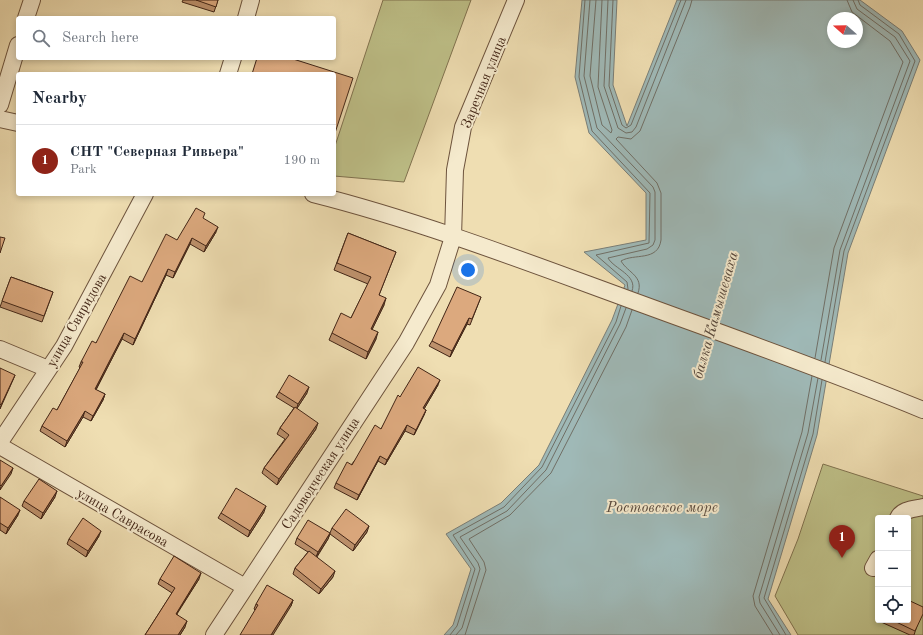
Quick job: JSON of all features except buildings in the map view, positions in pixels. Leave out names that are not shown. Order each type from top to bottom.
[{"type":"street","points":[[27,16],[32,0]]},
{"type":"street","points":[[247,16],[251,0]]},
{"type":"street","name":"Заречная улица","points":[[425,311],[438,285],[453,237],[455,170],[463,127],[516,0]]},
{"type":"street","points":[[0,104],[16,52]]},
{"type":"street","points":[[229,72],[232,60]]},
{"type":"street","points":[[0,119],[16,123]]},
{"type":"street","name":"улица Свиридова","points":[[0,442],[64,346],[144,196]]},
{"type":"street","points":[[320,196],[385,214],[582,282],[861,384],[923,410]]},
{"type":"street","name":"Садоводческая улица","points":[[214,635],[406,343],[425,311]]},
{"type":"street","points":[[0,349],[48,369]]},
{"type":"street","name":"улица Саврасова","points":[[0,446],[246,587]]},
{"type":"street","points":[[900,515],[908,510],[923,507]]},
{"type":"green space","points":[[383,0],[471,0],[404,182],[336,176],[336,143]]},
{"type":"green space","points":[[823,464],[923,496],[923,635],[798,635],[775,596],[798,539]]},
{"type":"water","name":"Ростовское море","points":[[582,0],[617,0],[613,85],[627,126],[677,0],[860,0],[902,31],[920,60],[848,253],[817,435],[768,599],[791,635],[444,635],[453,625],[471,569],[446,534],[501,503],[539,465],[612,320],[625,285],[584,252],[646,240],[646,193],[589,133],[575,77]]},
{"type":"place","name":"СНТ \"Северная Ривьера\"","points":[[842,558]]},
{"type":"water label","name":"балка Камышеваха","points":[[715,315]]}]
